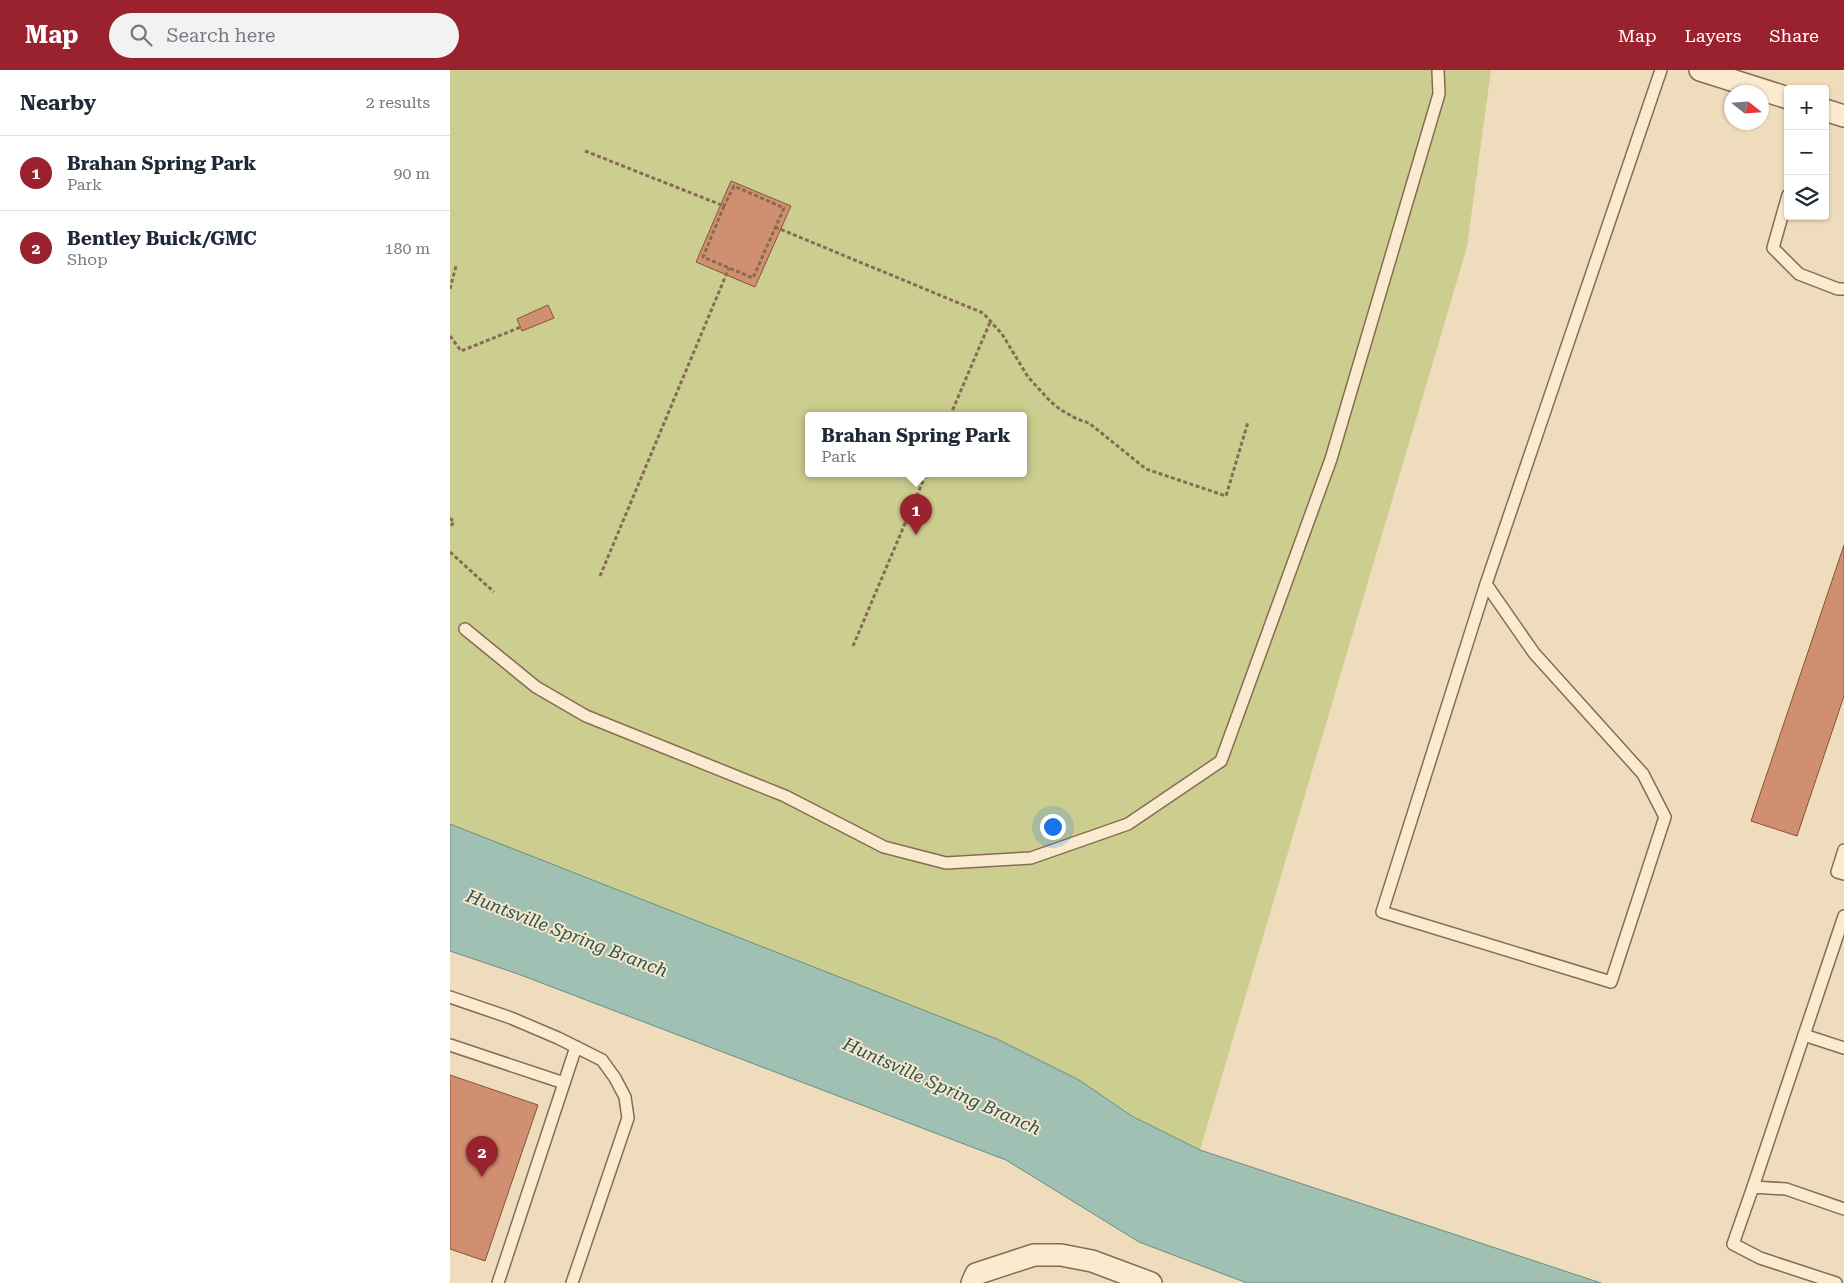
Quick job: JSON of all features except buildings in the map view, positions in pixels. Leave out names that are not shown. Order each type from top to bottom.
[{"type":"street","points":[[1700,70],[1784,97]]},
{"type":"street","points":[[1829,111],[1844,116]]},
{"type":"street","points":[[974,1278],[1034,1255],[1061,1255],[1092,1261],[1151,1283]]},
{"type":"lane","points":[[465,629],[536,687],[586,716],[785,796],[884,847],[946,863],[1031,858],[1128,824],[1220,761],[1331,458],[1439,94],[1438,70]]},
{"type":"lane","points":[[1486,584],[1534,652],[1595,718],[1643,774],[1664,817],[1610,982],[1382,912],[1486,584],[1661,70]]},
{"type":"lane","points":[[1784,209],[1773,248],[1799,274],[1838,289],[1844,289]]},
{"type":"lane","points":[[1844,850],[1836,872],[1844,874]]},
{"type":"lane","points":[[1836,1283],[1760,1258],[1733,1244],[1844,916]]},
{"type":"lane","points":[[450,997],[511,1018],[602,1060],[615,1078],[625,1098],[628,1118],[572,1283]]},
{"type":"lane","points":[[1804,1035],[1844,1048]]},
{"type":"lane","points":[[450,1045],[564,1083]]},
{"type":"lane","points":[[498,1283],[576,1047]]},
{"type":"lane","points":[[1753,1187],[1786,1189],[1844,1209]]},
{"type":"path","points":[[585,151],[724,206]]},
{"type":"path","points":[[734,186],[784,208],[775,227],[753,278],[703,257],[734,186]]},
{"type":"path","points":[[775,227],[983,313],[1002,334],[1028,377],[1050,402],[1077,419],[1089,423],[1146,469],[1226,496],[1248,422]]},
{"type":"path","points":[[450,289],[456,266]]},
{"type":"path","points":[[600,576],[729,268]]},
{"type":"path","points":[[952,412],[991,320]]},
{"type":"path","points":[[450,336],[461,351],[521,327]]},
{"type":"path","points":[[853,646],[925,477]]},
{"type":"path","points":[[450,518],[454,522],[450,527]]},
{"type":"path","points":[[450,552],[494,592]]},
{"type":"green space","points":[[450,70],[1491,70],[1467,247],[1200,1150],[1132,1115],[1079,1080],[997,1039],[450,824]]},
{"type":"water","name":"Huntsville Spring Branch","points":[[450,824],[997,1039],[1079,1080],[1132,1116],[1200,1150],[1601,1283],[1247,1283],[1139,1242],[1006,1160],[518,974],[450,951]]},
{"type":"place","name":"Brahan Spring Park","points":[[916,535]]},
{"type":"place","name":"Bentley Buick/GMC","points":[[482,1177]]}]
